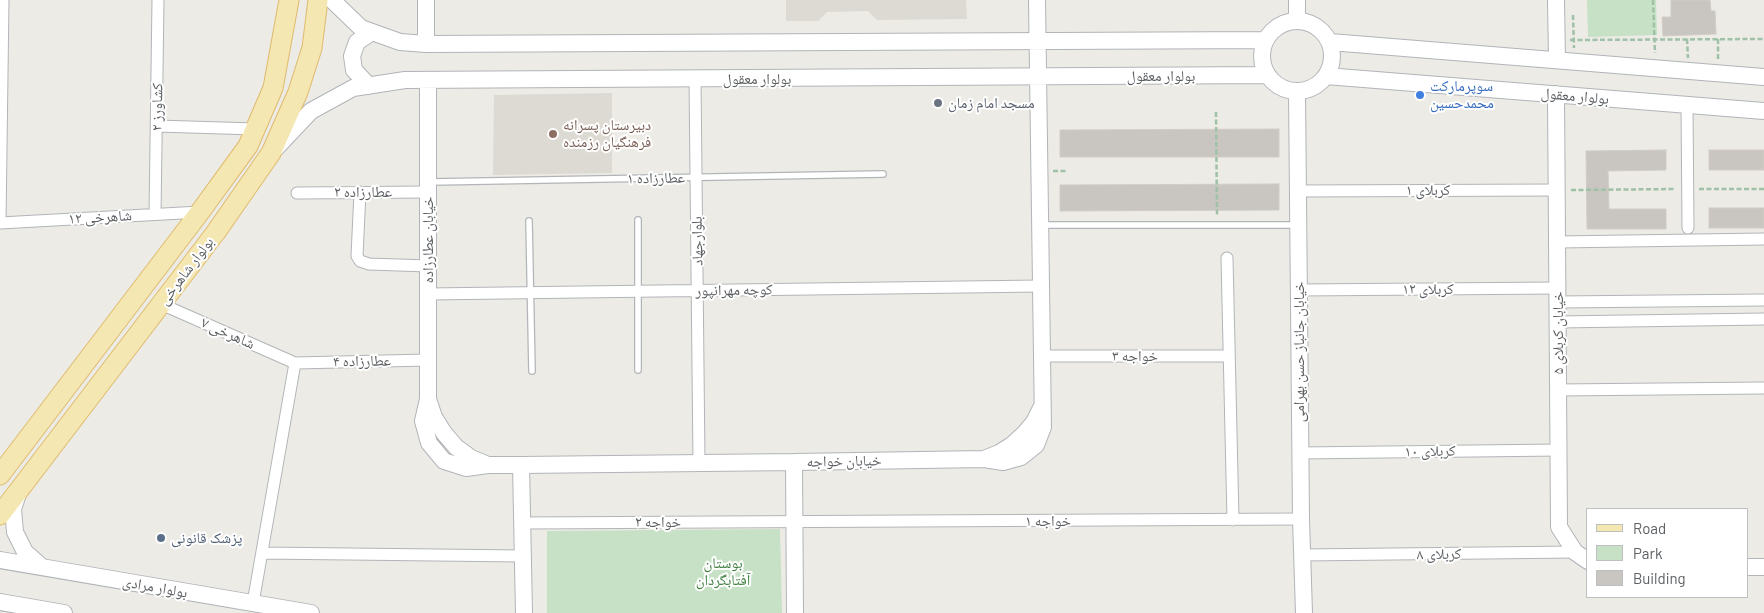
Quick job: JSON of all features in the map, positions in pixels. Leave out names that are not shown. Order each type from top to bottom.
[{"type":"main road","name":"بولوار شاهرخی","points":[[0,475],[248,146],[274,88],[290,0]]},
{"type":"main road","name":"بولوار شاهرخی","points":[[0,515],[216,232],[271,153],[298,92],[312,48],[318,0]]},
{"type":"street","points":[[0,223],[3,0]]},
{"type":"street","name":"کشاورز ۲","points":[[155,214],[158,0]]},
{"type":"street","points":[[332,0],[361,28],[400,42],[426,44],[1264,40]]},
{"type":"street","points":[[426,0],[426,44]]},
{"type":"street","name":"خیابان خواجه","points":[[795,613],[794,462],[984,459],[1003,462],[1021,457],[1036,445],[1043,427],[1040,356],[1037,0]]},
{"type":"street","points":[[1297,0],[1297,20]]},
{"type":"street","points":[[1556,0],[1557,60]]},
{"type":"street","points":[[1297,20],[1316,26],[1324,33],[1330,42],[1332,59],[1326,76],[1314,87],[1297,91],[1285,90],[1275,84],[1267,75],[1261,58],[1264,40],[1272,30],[1284,22],[1297,20]]},
{"type":"street","points":[[369,86],[354,70],[352,56],[357,42],[372,32]]},
{"type":"street","points":[[1330,42],[1764,77]]},
{"type":"street","name":"بولوار معقول","points":[[271,153],[311,110],[353,88],[405,80],[1267,75]]},
{"type":"street","name":"بولوار معقول","points":[[1326,76],[1764,111]]},
{"type":"street","name":"بلوارجهاد","points":[[695,79],[699,463]]},
{"type":"street","name":"خیابان عطارزاده","points":[[428,81],[428,399],[423,421],[429,444],[439,455],[444,460],[466,468],[521,465],[794,462]]},
{"type":"street","name":"خیابان جانباز حسن بهرامی","points":[[1297,91],[1300,453],[1304,613]]},
{"type":"street","name":"خیابان کربلای ۵","points":[[1556,94],[1560,527],[1582,557]]},
{"type":"street","points":[[1687,105],[1688,228]]},
{"type":"street","points":[[157,126],[255,129]]},
{"type":"street","name":"عطارزاده ۲","points":[[297,193],[360,192],[428,187]]},
{"type":"street","name":"کربلای ۱","points":[[1298,191],[1557,190]]},
{"type":"street","points":[[360,192],[356,256],[360,261],[369,264],[428,266]]},
{"type":"street","name":"شاهرخی ۱۲","points":[[0,223],[200,212]]},
{"type":"street","points":[[1558,242],[1764,239]]},
{"type":"street","points":[[1227,258],[1233,520]]},
{"type":"street","name":"کوچه مهرانپور","points":[[428,294],[1040,286]]},
{"type":"street","name":"کربلای ۱۲","points":[[1299,290],[1764,300]]},
{"type":"street","name":"شاهرخی ۷","points":[[161,304],[295,363]]},
{"type":"street","points":[[1558,322],[1764,319]]},
{"type":"street","name":"خواجه ۳","points":[[1040,356],[1229,356]]},
{"type":"street","name":"عطارزاده ۴","points":[[295,363],[428,360]]},
{"type":"street","points":[[251,608],[295,363]]},
{"type":"street","points":[[1558,390],[1764,388]]},
{"type":"street","name":"کربلای ۱۰","points":[[1300,453],[1559,450]]},
{"type":"street","points":[[521,465],[524,613]]},
{"type":"street","points":[[22,487],[13,509],[14,532],[24,552],[42,567]]},
{"type":"street","name":"خواجه ۱","points":[[795,522],[1301,519]]},
{"type":"street","name":"خواجه ۲","points":[[522,523],[795,522]]},
{"type":"street","points":[[262,553],[523,556]]},
{"type":"street","name":"کربلای ۸","points":[[1302,555],[1582,557]]},
{"type":"street","name":"بولوار مرادی","points":[[0,560],[251,608],[311,613]]},
{"type":"street","points":[[1749,567],[1764,567]]},
{"type":"street","points":[[0,602],[64,613]]},
{"type":"lane","name":"عطارزاده ۱","points":[[428,187],[883,174]]},
{"type":"lane","points":[[638,220],[638,370]]},
{"type":"lane","points":[[530,221],[532,371]]},
{"type":"lane","points":[[1039,225],[1298,225]]},
{"type":"path","points":[[1653,0],[1655,59]]},
{"type":"path","points":[[1573,15],[1574,53]]},
{"type":"path","points":[[1687,39],[1688,70]]},
{"type":"path","points":[[1718,39],[1719,64]]},
{"type":"path","points":[[1556,40],[1764,39]]},
{"type":"path","points":[[1216,112],[1217,216]]},
{"type":"path","points":[[1557,190],[1764,189]]},
{"type":"shaded area","points":[[786,0],[966,0],[967,19],[877,20],[868,11],[827,12],[818,21],[786,21]]},
{"type":"shaded area","name":"دبیرستان پسرانه فرهنگیان رزمنده","points":[[612,93],[612,173],[493,175],[494,95]]},
{"type":"green space","points":[[1587,0],[1656,0],[1657,35],[1588,37]]},
{"type":"green space","name":"بوستان آفتابگردان","points":[[780,529],[782,613],[547,613],[547,531]]},
{"type":"building","points":[[1671,0],[1710,0],[1711,11],[1715,11],[1716,34],[1663,36],[1662,17],[1671,17]]},
{"type":"building","points":[[1279,129],[1279,157],[1060,157],[1060,130]]},
{"type":"building","points":[[1666,150],[1666,170],[1608,171],[1609,209],[1666,209],[1666,229],[1587,229],[1586,151]]},
{"type":"building","points":[[1709,150],[1764,150],[1764,170],[1709,170]]},
{"type":"building","points":[[1279,184],[1279,210],[1060,211],[1060,185]]},
{"type":"building","points":[[1709,208],[1764,208],[1764,228],[1709,228]]},
{"type":"place","name":"سوپرمارکت محمدحسین","points":[[1420,95]]},
{"type":"place","name":"مسجد امام زمان","points":[[938,103]]},
{"type":"place","name":"دبیرستان پسرانه فرهنگیان رزمنده","points":[[553,134]]},
{"type":"place","name":"پزشک قانونی","points":[[161,538]]}]
